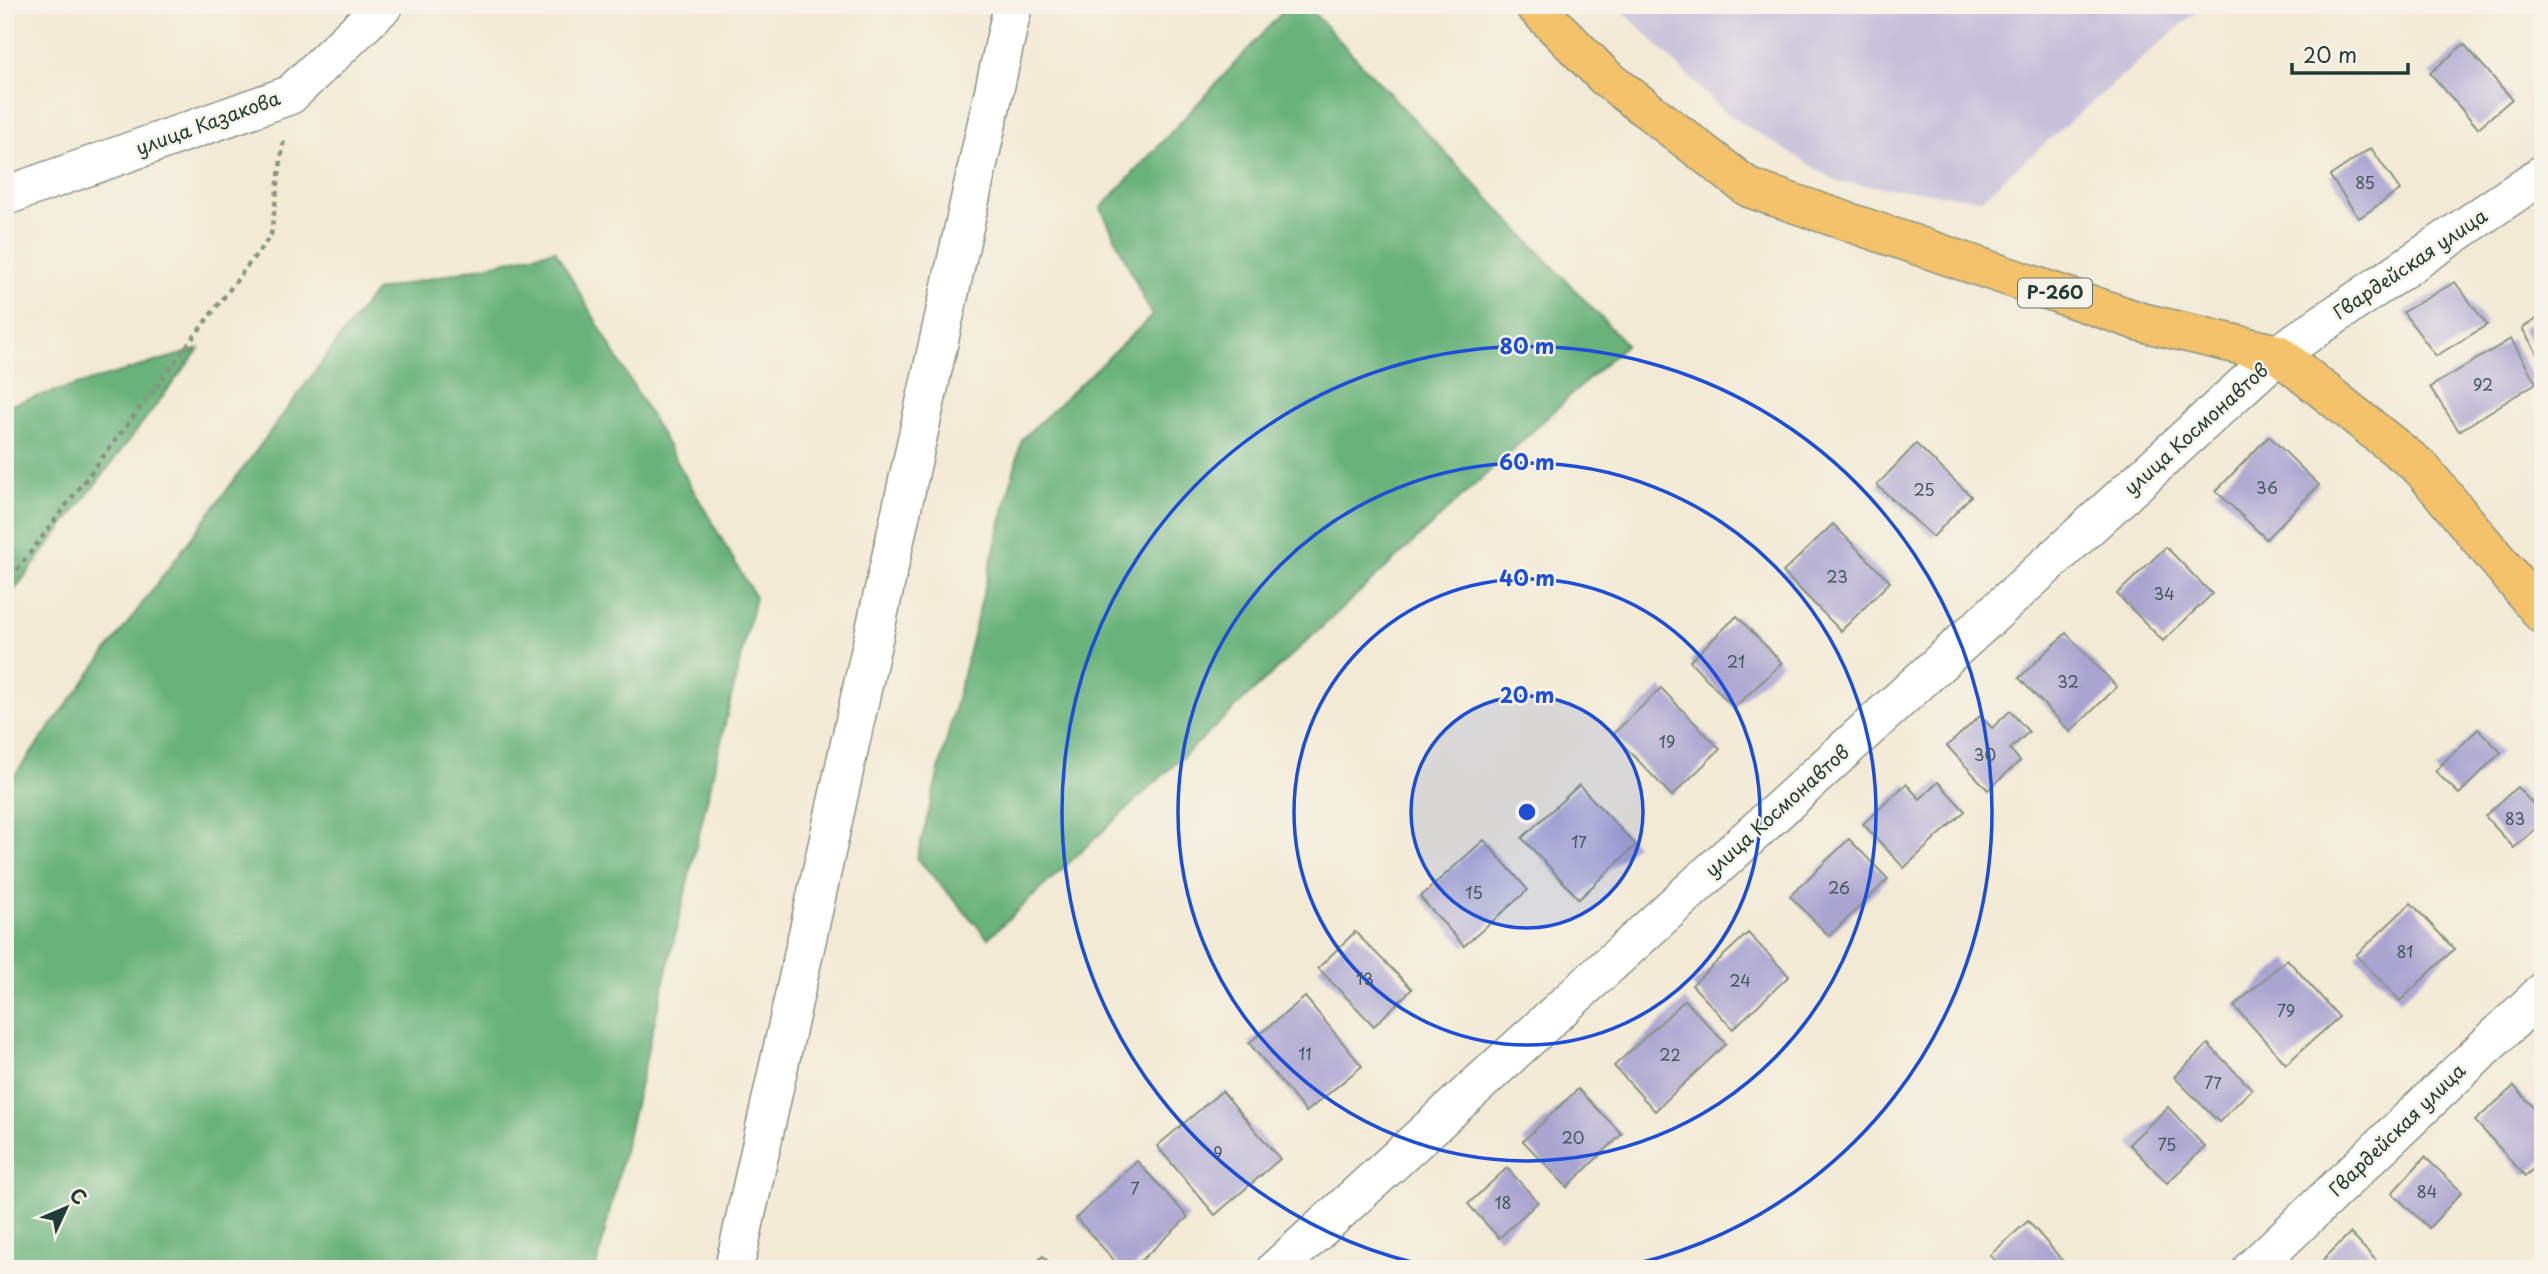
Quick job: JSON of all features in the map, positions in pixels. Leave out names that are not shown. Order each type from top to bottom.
[{"type":"highway","name":"Р-260","points":[[1534,5],[1605,77],[1749,188],[2141,322],[2278,354],[2421,468],[2543,615]]},
{"type":"street","name":"улица Казакова","points":[[5,196],[290,94],[384,5]]},
{"type":"street","points":[[734,1269],[1013,5]]},
{"type":"street","name":"Гвардейская улица","points":[[2278,354],[2543,174]]},
{"type":"street","name":"улица Космонавтов","points":[[1276,1269],[2278,354]]},
{"type":"street","name":"Гвардейская улица","points":[[2252,1269],[2543,992]]},
{"type":"path","points":[[5,586],[271,235],[290,94]]},
{"type":"shaded area","points":[[1617,5],[2204,5],[1981,199],[1838,182],[1724,112]]},
{"type":"green space","points":[[1289,5],[1306,5],[1626,344],[988,938],[917,858],[1022,439],[1152,316],[1101,208]]},
{"type":"green space","points":[[555,250],[755,597],[596,1269],[5,1269],[5,788],[375,291]]},
{"type":"green space","points":[[199,349],[5,602],[5,406]]},
{"type":"building","points":[[2464,44],[2512,99],[2478,128],[2430,73]]},
{"type":"building","points":[[2371,148],[2400,190],[2359,218],[2330,176]]},
{"type":"building","points":[[2455,282],[2487,325],[2436,356],[2403,312]]},
{"type":"building","points":[[2543,315],[2543,363],[2522,328]]},
{"type":"building","points":[[2511,339],[2536,383],[2459,431],[2430,387]]},
{"type":"building","points":[[2269,436],[2319,485],[2266,539],[2216,491]]},
{"type":"building","points":[[1916,444],[1971,496],[1933,537],[1877,485]]},
{"type":"building","points":[[1833,524],[1890,582],[1841,631],[1783,572]]},
{"type":"building","points":[[2166,547],[2212,594],[2163,641],[2117,594]]},
{"type":"building","points":[[1737,616],[1782,663],[1734,708],[1690,661]]},
{"type":"building","points":[[2066,633],[2117,687],[2070,732],[2019,678]]},
{"type":"building","points":[[1661,688],[1720,749],[1672,796],[1613,734]]},
{"type":"building","points":[[2010,711],[2029,732],[2010,749],[2020,761],[1988,790],[1947,746],[1980,716],[1992,728]]},
{"type":"building","points":[[2478,729],[2501,752],[2459,794],[2435,771]]},
{"type":"building","points":[[1938,782],[1965,811],[1904,868],[1863,824],[1906,784],[1920,799]]},
{"type":"building","points":[[1579,785],[1636,845],[1579,899],[1522,838]]},
{"type":"building","points":[[2517,787],[2543,815],[2543,822],[2514,848],[2485,816]]},
{"type":"building","points":[[1849,839],[1888,879],[1829,936],[1790,896]]},
{"type":"building","points":[[1484,840],[1528,890],[1464,946],[1420,897]]},
{"type":"building","points":[[2411,903],[2454,949],[2400,1001],[2356,955]]},
{"type":"building","points":[[1355,932],[1412,989],[1374,1026],[1318,968]]},
{"type":"building","points":[[1748,933],[1789,976],[1733,1029],[1692,985]]},
{"type":"building","points":[[2287,959],[2339,1017],[2286,1064],[2234,1006]]},
{"type":"building","points":[[1305,997],[1362,1066],[1306,1112],[1249,1043]]},
{"type":"building","points":[[1685,1000],[1726,1044],[1655,1111],[1614,1066]]},
{"type":"building","points":[[2208,1044],[2252,1089],[2219,1122],[2174,1077]]},
{"type":"building","points":[[2514,1086],[2543,1118],[2543,1160],[2525,1176],[2475,1121]]},
{"type":"building","points":[[1578,1089],[1622,1134],[1567,1187],[1523,1141]]},
{"type":"building","points":[[1222,1091],[1280,1159],[1215,1215],[1157,1146]]},
{"type":"building","points":[[2168,1107],[2205,1147],[2167,1183],[2129,1144]]},
{"type":"building","points":[[2425,1157],[2462,1192],[2429,1228],[2392,1193]]},
{"type":"building","points":[[1137,1161],[1188,1217],[1132,1269],[1122,1269],[1076,1218]]},
{"type":"building","points":[[1507,1168],[1538,1202],[1499,1238],[1468,1204]]},
{"type":"building","points":[[2028,1221],[2070,1269],[2002,1269],[1990,1255]]},
{"type":"building","points":[[2350,1233],[2384,1269],[2327,1269],[2321,1262]]},
{"type":"building","points":[[1043,1256],[1055,1269],[1029,1269]]}]
